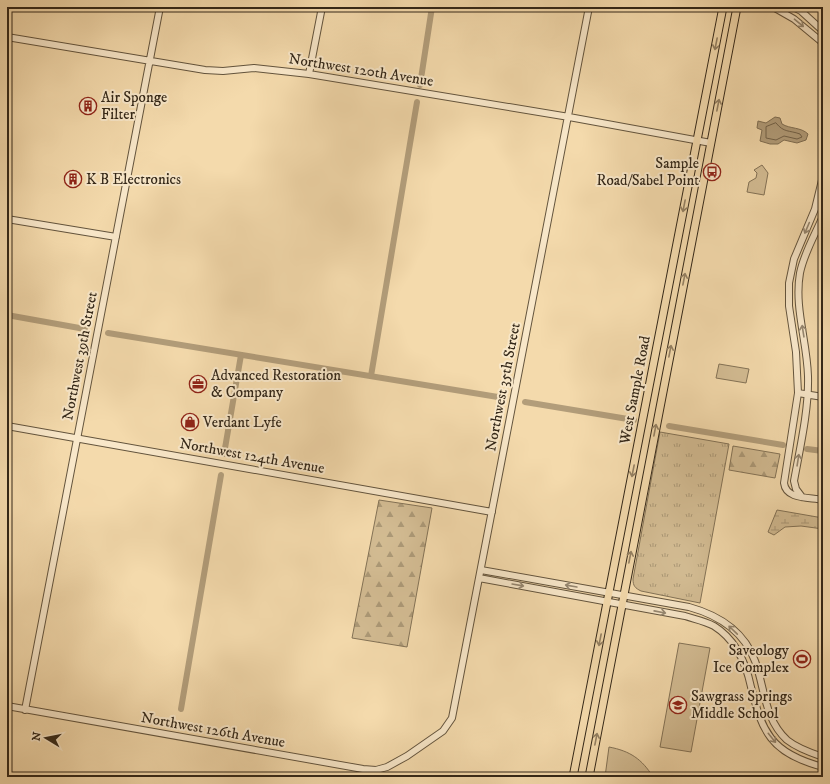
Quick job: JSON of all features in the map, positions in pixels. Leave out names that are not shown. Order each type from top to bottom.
[{"type":"main road","name":"West Sample Road","points":[[573,777],[723,7]]},
{"type":"main road","name":"West Sample Road","points":[[589,777],[737,7]]},
{"type":"street","name":"Northwest 39th Street","points":[[25,710],[160,7]]},
{"type":"street","points":[[309,74],[322,7]]},
{"type":"street","name":"Northwest 35th Street","points":[[410,753],[443,731],[452,718],[589,7]]},
{"type":"street","points":[[773,7],[794,19],[823,44]]},
{"type":"street","points":[[793,7],[801,11],[823,31]]},
{"type":"street","name":"Northwest 120th Avenue","points":[[7,37],[205,70],[223,71],[254,68],[309,74],[569,117],[711,143]]},
{"type":"street","points":[[823,176],[821,192],[794,259],[790,273],[789,306],[796,352],[798,393],[784,483],[784,489],[794,496],[823,500]]},
{"type":"street","points":[[802,497],[796,489],[794,481],[808,395],[807,359],[799,306],[800,275],[803,263],[823,216]]},
{"type":"street","points":[[7,219],[116,237]]},
{"type":"street","points":[[790,273],[800,275]]},
{"type":"street","points":[[798,393],[823,397]]},
{"type":"street","name":"Northwest 124th Avenue","points":[[7,426],[492,512]]},
{"type":"street","points":[[481,570],[609,593],[708,613],[727,624],[739,635],[748,647],[755,661],[765,701],[772,721],[783,735],[795,745],[823,757]]},
{"type":"street","points":[[479,578],[696,619],[715,626],[738,650],[747,669],[757,712],[763,726],[771,738],[790,755],[823,767]]},
{"type":"street","name":"Northwest 126th Avenue","points":[[7,706],[363,769],[376,770],[387,767],[410,753]]},
{"type":"street","points":[[790,755],[795,745]]},
{"type":"green space","points":[[762,165],[768,173],[764,195],[747,192],[749,182],[756,178],[757,173],[754,170]]},
{"type":"green space","points":[[719,364],[749,369],[746,383],[716,378]]},
{"type":"green space","points":[[660,432],[729,444],[700,603],[641,591],[636,588],[633,583]]},
{"type":"green space","points":[[733,446],[780,454],[775,478],[729,470]]},
{"type":"green space","points":[[379,500],[432,508],[407,647],[352,638]]},
{"type":"green space","points":[[777,510],[823,518],[823,529],[801,526],[785,527],[774,535],[768,532]]},
{"type":"green space","points":[[679,643],[710,648],[691,752],[660,747]]},
{"type":"green space","points":[[609,747],[623,751],[635,757],[644,765],[653,777],[605,777]]},
{"type":"water","points":[[775,117],[780,118],[782,124],[785,126],[799,129],[808,134],[806,140],[797,143],[784,140],[778,144],[770,144],[760,141],[762,130],[757,128],[758,121],[766,123]]},
{"type":"waterway","points":[[420,85],[432,7]]},
{"type":"waterway","points":[[371,376],[417,102]]},
{"type":"waterway","points":[[7,315],[85,329]]},
{"type":"waterway","points":[[108,333],[504,398]]},
{"type":"waterway","points":[[224,454],[241,355]]},
{"type":"waterway","points":[[525,402],[634,420]]},
{"type":"waterway","points":[[669,426],[783,445]]},
{"type":"waterway","points":[[807,449],[823,451]]},
{"type":"waterway","points":[[181,709],[221,475]]},
{"type":"place","name":"Air Sponge Filter","points":[[88,106]]},
{"type":"place","name":"Sample Road/Sabel Point","points":[[712,172]]},
{"type":"place","name":"K B Electronics","points":[[73,179]]},
{"type":"place","name":"Advanced Restoration & Company","points":[[198,384]]},
{"type":"place","name":"Verdant Lyfe","points":[[190,422]]},
{"type":"place","name":"Saveology Ice Complex","points":[[802,659]]},
{"type":"place","name":"Sawgrass Springs Middle School","points":[[678,705]]}]
